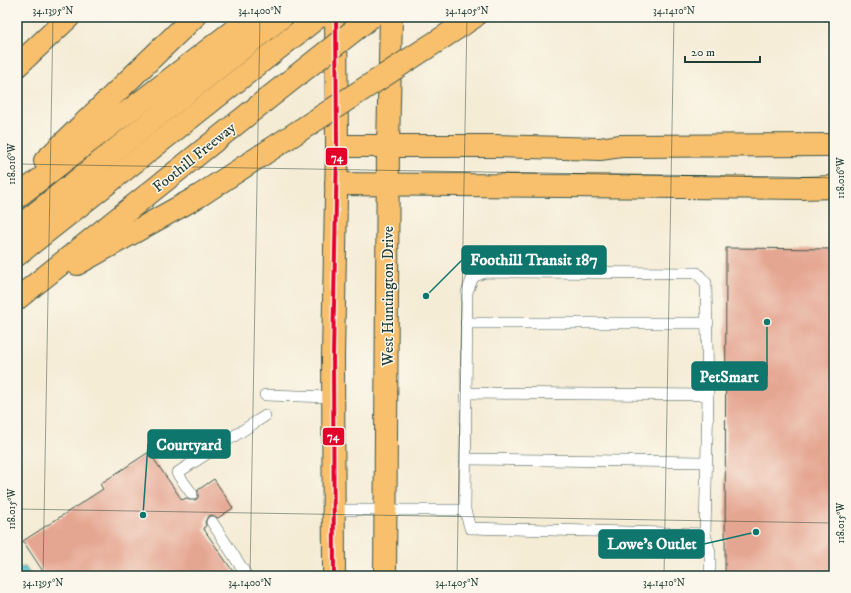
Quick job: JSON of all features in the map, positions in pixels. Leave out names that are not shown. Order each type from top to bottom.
[{"type":"main road","points":[[17,66],[70,17]]},
{"type":"main road","points":[[17,187],[194,17]]},
{"type":"main road","points":[[17,197],[256,25],[282,17]]},
{"type":"main road","points":[[17,256],[318,17]]},
{"type":"main road","points":[[334,576],[333,397],[337,146],[336,17]]},
{"type":"main road","name":"Foothill Freeway","points":[[20,296],[371,17]]},
{"type":"main road","name":"West Huntington Drive","points":[[385,576],[388,146],[391,17]]},
{"type":"main road","points":[[20,296],[199,196],[468,21]]},
{"type":"main road","points":[[17,228],[256,25]]},
{"type":"main road","points":[[337,146],[495,146],[600,149],[621,146],[834,145]]},
{"type":"main road","points":[[336,184],[794,188],[834,187]]},
{"type":"lane","points":[[705,534],[470,528],[465,510],[466,323],[467,292],[473,277],[485,272],[697,273],[706,283],[708,323],[708,395],[705,534],[710,553],[710,576]]},
{"type":"lane","points":[[466,323],[708,323]]},
{"type":"lane","points":[[466,393],[708,395]]},
{"type":"lane","points":[[265,395],[333,397]]},
{"type":"lane","points":[[192,494],[177,473],[265,416]]},
{"type":"lane","points":[[465,459],[706,462]]},
{"type":"lane","points":[[334,510],[465,510]]},
{"type":"lane","points":[[212,522],[247,576]]},
{"type":"water","points":[[17,563],[20,568],[25,567],[30,576],[17,576]]},
{"type":"building","points":[[726,248],[834,249],[834,576],[725,576]]},
{"type":"building","points":[[149,452],[182,500],[186,498],[189,500],[196,500],[198,497],[198,490],[214,479],[233,508],[218,518],[212,515],[208,516],[205,522],[206,526],[203,528],[236,576],[46,576],[23,541],[103,489],[100,484]]},
{"type":"transit line","name":"74","points":[[334,576],[333,356],[337,146],[336,17]]},
{"type":"place","name":"Foothill Transit 187","points":[[426,296]]},
{"type":"place","name":"PetSmart","points":[[767,322]]},
{"type":"place","name":"Courtyard","points":[[143,515]]},
{"type":"place","name":"Lowe's Outlet","points":[[756,532]]}]
